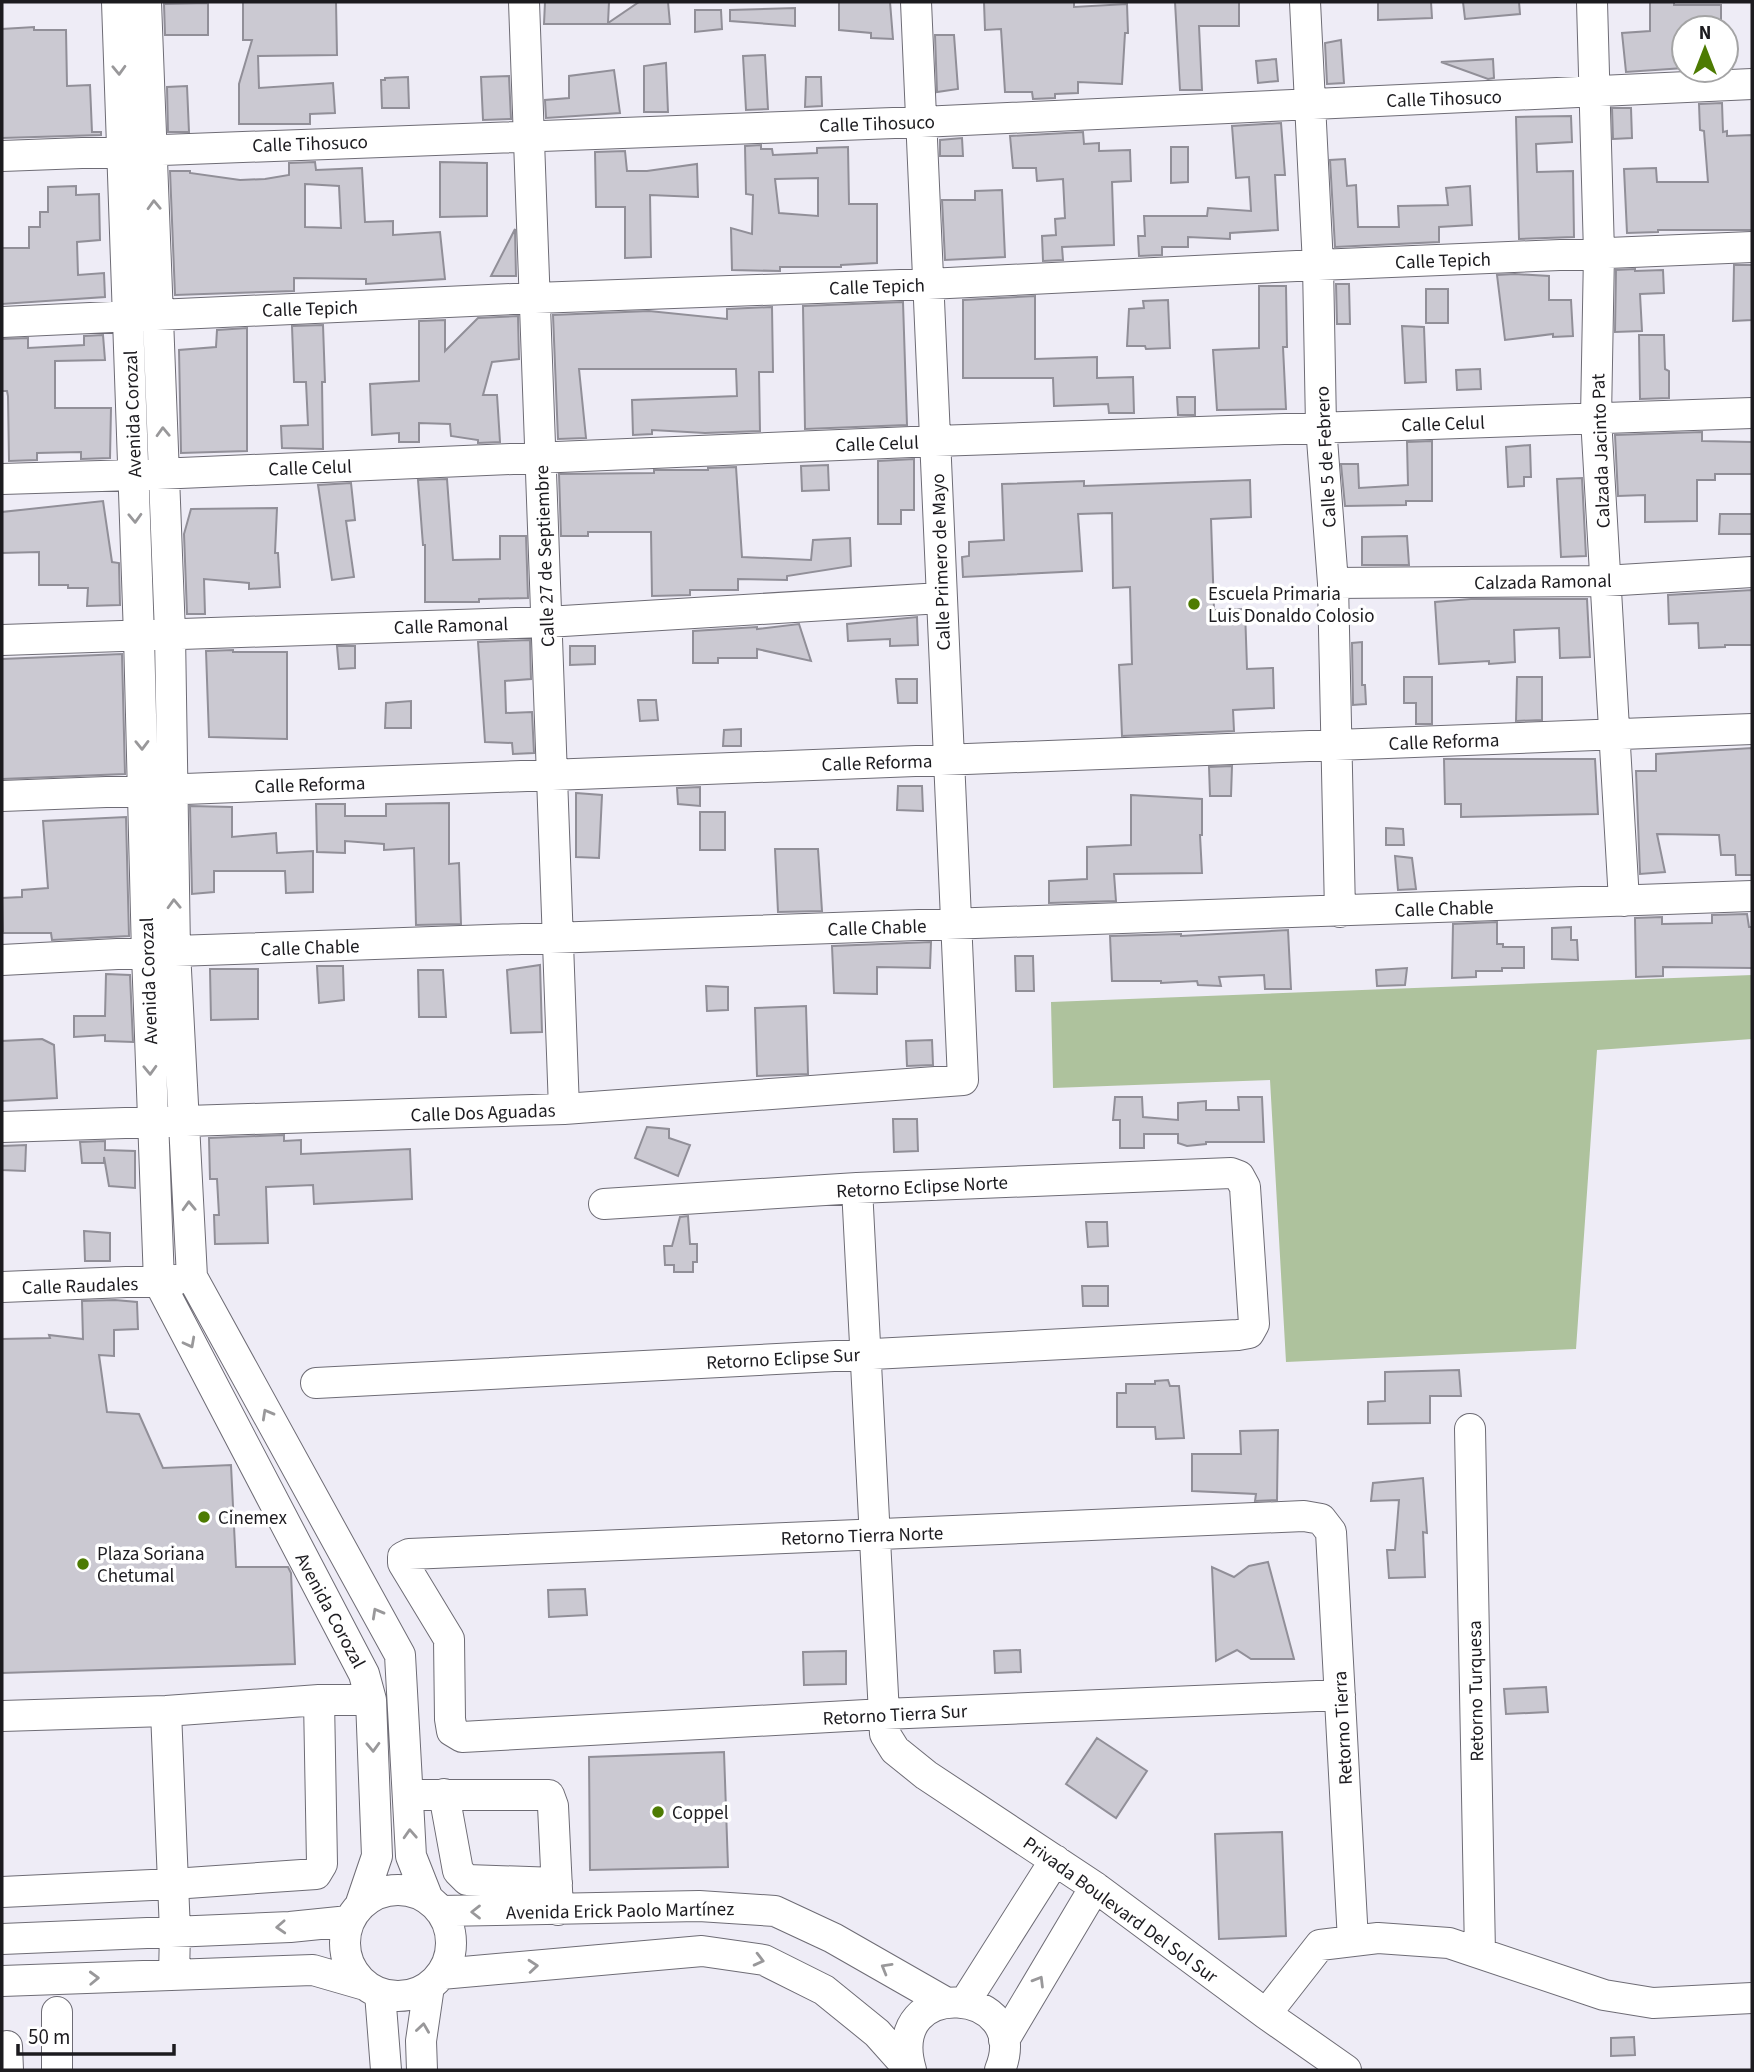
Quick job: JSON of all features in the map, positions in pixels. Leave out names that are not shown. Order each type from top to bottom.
[{"type":"street","name":"Avenida Corozal","points":[[117,2],[139,636],[157,790],[161,953],[152,1121],[159,1282],[365,1674],[371,1700],[377,1856],[355,1914]]},
{"type":"street","name":"Avenida Corozal","points":[[146,2],[170,634],[157,790]]},
{"type":"street","name":"Calle 27 de Septiembre","points":[[524,2],[564,1110]]},
{"type":"street","name":"Calle Primero de Mayo","points":[[916,2],[963,1080]]},
{"type":"street","name":"Calle 5 de Febrero","points":[[1305,2],[1318,265],[1321,426],[1333,583],[1340,912]]},
{"type":"street","name":"Calzada Jacinto Pat","points":[[1592,2],[1599,253],[1596,418],[1624,901]]},
{"type":"street","name":"Calle Tihosuco","points":[[2,156],[921,122],[1752,84]]},
{"type":"street","name":"Calle Tepich","points":[[2,322],[535,298],[928,285],[1752,247]]},
{"type":"street","name":"Calle Celul","points":[[2,479],[1321,426],[1752,413]]},
{"type":"street","name":"Calzada Ramonal","points":[[1333,583],[1604,581],[1752,572]]},
{"type":"street","name":"Calle Ramonal","points":[[2,640],[547,622],[942,598]]},
{"type":"street","name":"Calle Reforma","points":[[2,796],[1752,729]]},
{"type":"street","name":"Calle Chable","points":[[2,960],[1752,896]]},
{"type":"street","name":"Avenida Corozal","points":[[161,953],[185,1119],[192,1278],[400,1655],[411,1856],[434,1905]]},
{"type":"street","name":"Calle Dos Aguadas","points":[[2,1127],[185,1119],[564,1110],[963,1080]]},
{"type":"street","name":"Retorno Eclipse Norte","points":[[604,1204],[857,1188],[1231,1173],[1239,1176],[1245,1187],[1254,1324],[1249,1333]]},
{"type":"street","points":[[857,1188],[884,1714]]},
{"type":"street","name":"Calle Raudales","points":[[2,1287],[159,1282],[192,1278]]},
{"type":"street","name":"Retorno Eclipse Sur","points":[[316,1383],[1249,1333]]},
{"type":"street","name":"Retorno Turquesa","points":[[1470,1429],[1480,1953]]},
{"type":"street","name":"Retorno Tierra Norte","points":[[452,1731],[450,1639],[403,1563],[403,1557],[409,1554],[1304,1516],[1321,1519]]},
{"type":"street","name":"Retorno Tierra","points":[[1321,1519],[1331,1532],[1353,1941]]},
{"type":"street","name":"Retorno Tierra Sur","points":[[452,1731],[462,1737],[884,1714],[1340,1695]]},
{"type":"street","points":[[2,1892],[316,1874],[322,1864],[319,1700]]},
{"type":"street","points":[[2,1716],[166,1711],[319,1700],[371,1700]]},
{"type":"street","points":[[166,1711],[175,1932],[174,1975]]},
{"type":"street","name":"Privada Boulevard Del Sol Sur","points":[[884,1714],[885,1734],[895,1750],[926,1775],[1095,1887],[1346,2070]]},
{"type":"street","points":[[408,1795],[444,1794],[549,1795],[553,1805],[557,1897],[467,1880],[458,1871],[444,1794]]},
{"type":"street","points":[[911,2070],[906,2054],[908,2037],[916,2021],[928,2009],[955,2002],[1055,1860]]},
{"type":"street","points":[[1008,2060],[1095,1887]]},
{"type":"street","points":[[386,2070],[372,1989],[353,1972],[346,1956],[345,1938],[355,1914],[372,1897],[400,1890],[415,1893],[434,1905],[449,1926],[452,1943],[449,1959],[435,1980],[421,2041],[422,2070]]},
{"type":"street","name":"Avenida Erick Paolo Martínez","points":[[434,1905],[557,1897],[775,1911],[955,2002],[983,2008],[997,2022],[1008,2060]]},
{"type":"street","points":[[2,1939],[290,1927],[355,1914]]},
{"type":"street","points":[[1266,2014],[1320,1945],[1378,1938],[1449,1943],[1604,1995],[1653,2003],[1752,1998]]},
{"type":"street","points":[[2,1981],[57,1994],[174,1975],[313,1970],[397,1996],[414,1994],[435,1980],[702,1951],[764,1960],[824,1990],[877,2033],[911,2070]]},
{"type":"street","points":[[57,1994],[57,2070]]},
{"type":"green space","points":[[1752,975],[1752,1039],[1597,1050],[1576,1349],[1286,1362],[1270,1080],[1053,1088],[1051,1002]]},
{"type":"building","points":[[243,2],[336,2],[337,55],[258,56],[259,88],[333,83],[335,113],[310,114],[310,124],[239,124],[239,84],[252,40],[243,40]]},
{"type":"building","points":[[545,2],[609,2],[608,23],[639,2],[668,2],[670,24],[544,24]]},
{"type":"building","points":[[839,2],[890,2],[893,39],[871,38],[871,33],[839,30]]},
{"type":"building","points":[[984,2],[1074,2],[1074,7],[1127,4],[1128,33],[1125,33],[1122,84],[1078,82],[1078,93],[1055,94],[1055,98],[1033,99],[1032,92],[1005,92],[1001,29],[985,30]]},
{"type":"building","points":[[1175,2],[1239,2],[1239,26],[1199,26],[1202,90],[1180,90]]},
{"type":"building","points":[[1378,2],[1431,2],[1432,18],[1378,20]]},
{"type":"building","points":[[1463,2],[1519,2],[1520,14],[1465,19]]},
{"type":"building","points":[[1650,2],[1721,5],[1721,14],[1670,14],[1670,69],[1626,72],[1622,33],[1650,31]]},
{"type":"building","points":[[208,3],[208,35],[165,35],[164,4]]},
{"type":"building","points":[[795,8],[795,26],[730,21],[730,10]]},
{"type":"building","points":[[695,10],[721,10],[722,29],[695,32]]},
{"type":"building","points":[[34,27],[34,30],[66,30],[67,86],[90,85],[92,132],[101,132],[101,135],[2,138],[2,29]]},
{"type":"building","points":[[935,35],[954,35],[958,89],[937,92]]},
{"type":"building","points":[[1341,40],[1344,83],[1327,84],[1325,43]]},
{"type":"building","points":[[765,55],[768,109],[746,110],[743,56]]},
{"type":"building","points":[[1276,59],[1278,81],[1258,83],[1256,61]]},
{"type":"building","points":[[1493,59],[1494,78],[1488,79],[1441,62]]},
{"type":"building","points":[[666,63],[668,112],[644,112],[644,66]]},
{"type":"building","points":[[614,70],[620,113],[546,118],[545,100],[569,98],[569,76]]},
{"type":"building","points":[[509,76],[511,119],[483,120],[481,77]]},
{"type":"building","points":[[408,77],[409,108],[382,108],[381,80]]},
{"type":"building","points":[[806,77],[821,77],[822,106],[805,107]]},
{"type":"building","points":[[187,86],[189,132],[168,132],[167,87]]},
{"type":"building","points":[[1722,103],[1723,132],[1727,131],[1727,136],[1752,135],[1752,230],[1658,230],[1627,233],[1624,169],[1656,168],[1657,182],[1708,182],[1699,104]]},
{"type":"building","points":[[1612,108],[1631,108],[1632,138],[1613,139]]},
{"type":"building","points":[[1571,116],[1572,142],[1536,144],[1537,172],[1573,171],[1574,237],[1519,239],[1516,117]]},
{"type":"building","points":[[1281,123],[1285,175],[1275,175],[1278,230],[1230,233],[1230,239],[1188,237],[1188,247],[1162,247],[1162,255],[1139,256],[1138,236],[1145,236],[1144,216],[1207,216],[1208,208],[1251,211],[1249,177],[1236,178],[1232,126]]},
{"type":"building","points":[[1083,132],[1084,144],[1099,143],[1099,151],[1130,150],[1131,181],[1112,182],[1114,245],[1062,247],[1063,260],[1043,261],[1042,236],[1056,235],[1055,219],[1065,218],[1063,179],[1037,181],[1036,168],[1013,168],[1010,136]]},
{"type":"building","points":[[962,138],[963,156],[940,156],[940,140]]},
{"type":"building","points":[[761,145],[761,149],[772,149],[773,155],[817,153],[817,148],[848,147],[849,204],[877,204],[877,263],[841,267],[780,267],[780,271],[732,270],[731,228],[752,234],[753,195],[746,194],[745,146]],"holes":[[[818,178],[818,216],[779,213],[775,179]]]},
{"type":"building","points":[[1171,147],[1188,147],[1188,182],[1171,183]]},
{"type":"building","points":[[625,151],[627,171],[697,164],[698,197],[650,195],[651,257],[625,258],[625,207],[596,207],[595,152]]},
{"type":"building","points":[[1345,159],[1347,186],[1356,185],[1358,227],[1399,227],[1398,206],[1448,205],[1446,188],[1470,186],[1472,225],[1439,227],[1439,242],[1335,247],[1330,160]]},
{"type":"building","points":[[315,162],[316,170],[362,168],[365,222],[393,221],[393,235],[440,232],[445,279],[366,284],[366,279],[294,278],[294,291],[175,295],[170,171],[190,171],[240,180],[265,179],[289,175],[289,163]],"holes":[[[305,184],[339,186],[341,228],[305,227]]]},
{"type":"building","points":[[440,162],[487,163],[487,216],[440,217]]},
{"type":"building","points":[[76,186],[76,195],[99,194],[100,240],[77,242],[78,275],[104,273],[105,297],[2,304],[2,248],[29,248],[29,227],[40,227],[40,212],[48,212],[48,187]]},
{"type":"building","points":[[1002,190],[1005,257],[945,260],[942,200],[975,200],[975,191]]},
{"type":"building","points":[[515,229],[516,276],[491,276]]},
{"type":"building","points":[[1734,265],[1752,265],[1752,320],[1733,321]]},
{"type":"building","points":[[1616,270],[1663,270],[1664,293],[1640,294],[1642,331],[1615,332]]},
{"type":"building","points":[[1497,275],[1549,276],[1549,300],[1571,300],[1573,336],[1553,337],[1553,334],[1505,340]]},
{"type":"building","points":[[1336,284],[1349,284],[1350,324],[1337,324]]},
{"type":"building","points":[[1259,286],[1286,286],[1287,347],[1283,347],[1286,409],[1217,410],[1213,350],[1259,348]]},
{"type":"building","points":[[1426,289],[1448,289],[1448,323],[1426,323]]},
{"type":"building","points":[[1035,296],[1035,359],[1097,357],[1097,378],[1133,377],[1134,413],[1109,413],[1108,404],[1054,406],[1053,378],[963,378],[963,300]]},
{"type":"building","points":[[1168,300],[1170,348],[1146,349],[1145,346],[1127,346],[1129,309],[1144,308],[1143,301]]},
{"type":"building","points":[[903,302],[907,425],[805,429],[803,306]]},
{"type":"building","points":[[772,307],[773,372],[759,372],[760,431],[705,433],[652,430],[652,434],[633,435],[632,400],[737,396],[736,369],[579,369],[586,438],[558,439],[553,315],[649,311],[727,319],[727,309]]},
{"type":"building","points":[[518,316],[519,359],[492,362],[483,395],[497,395],[500,442],[478,443],[478,440],[451,436],[450,424],[419,423],[419,442],[399,442],[399,433],[372,435],[370,384],[419,381],[419,321],[445,320],[445,351],[478,318]]},
{"type":"building","points":[[323,325],[323,449],[282,448],[281,426],[308,425],[306,382],[294,382],[292,326]]},
{"type":"building","points":[[1402,326],[1424,327],[1426,382],[1405,383]]},
{"type":"building","points":[[247,328],[247,451],[181,453],[179,350],[216,347],[217,330]]},
{"type":"building","points":[[103,335],[105,360],[55,361],[55,408],[111,408],[110,458],[81,459],[81,452],[37,453],[37,460],[9,461],[8,396],[7,391],[2,391],[2,339],[28,338],[28,348],[84,345],[84,336]]},
{"type":"building","points":[[1639,335],[1664,335],[1665,369],[1669,371],[1669,398],[1640,399]]},
{"type":"building","points":[[1480,369],[1481,389],[1457,390],[1456,370]]},
{"type":"building","points":[[1177,397],[1195,397],[1195,415],[1178,415]]},
{"type":"building","points":[[1702,432],[1702,441],[1752,442],[1752,474],[1715,474],[1715,480],[1697,480],[1697,521],[1645,522],[1645,495],[1618,496],[1615,435]]},
{"type":"building","points":[[1432,441],[1432,501],[1406,501],[1406,505],[1345,506],[1341,464],[1358,464],[1359,488],[1408,485],[1407,442]]},
{"type":"building","points":[[1530,445],[1531,477],[1524,477],[1524,486],[1508,487],[1506,447]]},
{"type":"building","points":[[914,459],[914,510],[901,510],[901,524],[878,524],[878,461]]},
{"type":"building","points":[[828,465],[829,490],[802,491],[801,466]]},
{"type":"building","points":[[736,467],[742,557],[811,560],[813,540],[850,538],[851,566],[787,576],[787,580],[738,579],[738,590],[690,590],[690,595],[652,596],[651,532],[588,532],[588,536],[561,536],[559,474],[654,473],[654,470]]},
{"type":"building","points":[[1582,478],[1586,556],[1561,557],[1557,479]]},
{"type":"building","points":[[447,479],[453,560],[500,559],[500,536],[526,536],[528,598],[425,602],[425,545],[418,480]]},
{"type":"building","points":[[1250,480],[1251,517],[1211,519],[1214,610],[1245,609],[1247,669],[1273,668],[1274,708],[1233,710],[1234,731],[1122,736],[1119,665],[1132,664],[1130,587],[1113,588],[1112,513],[1078,514],[1082,571],[963,577],[962,557],[969,556],[969,542],[1004,540],[1002,484],[1084,481],[1084,486]]},
{"type":"building","points":[[351,483],[355,520],[346,521],[354,577],[332,580],[318,485]]},
{"type":"building","points":[[103,501],[112,562],[119,563],[120,605],[87,606],[88,588],[39,585],[39,552],[2,553],[2,512]]},
{"type":"building","points":[[277,508],[275,553],[278,553],[280,587],[249,589],[249,583],[204,579],[205,614],[187,614],[184,534],[191,509]]},
{"type":"building","points":[[1720,514],[1752,514],[1752,534],[1719,534]]},
{"type":"building","points":[[1407,536],[1409,565],[1362,565],[1362,537]]},
{"type":"building","points":[[1752,590],[1752,645],[1699,648],[1698,623],[1669,624],[1668,595]]},
{"type":"building","points":[[1471,599],[1587,599],[1590,657],[1560,658],[1559,628],[1514,630],[1515,662],[1439,664],[1435,602]]},
{"type":"building","points":[[917,617],[918,645],[890,646],[890,639],[848,641],[847,624]]},
{"type":"building","points":[[799,624],[811,661],[757,649],[757,658],[718,658],[718,663],[693,663],[693,631],[757,629]]},
{"type":"building","points":[[530,640],[531,679],[505,681],[506,713],[532,712],[534,753],[513,754],[512,743],[485,742],[478,642]]},
{"type":"building","points":[[1362,642],[1362,685],[1365,685],[1366,704],[1353,705],[1352,643]]},
{"type":"building","points":[[337,646],[355,646],[355,668],[339,669]]},
{"type":"building","points":[[570,646],[595,646],[595,664],[570,665]]},
{"type":"building","points":[[206,651],[287,652],[287,739],[209,737]]},
{"type":"building","points":[[122,654],[125,774],[2,779],[2,659]]},
{"type":"building","points":[[1404,677],[1432,677],[1432,724],[1416,724],[1416,703],[1404,703]]},
{"type":"building","points":[[1517,677],[1542,677],[1542,720],[1516,721]]},
{"type":"building","points":[[896,679],[917,679],[917,703],[898,703]]},
{"type":"building","points":[[638,700],[656,700],[658,720],[640,721]]},
{"type":"building","points":[[411,701],[411,728],[385,728],[386,703]]},
{"type":"building","points":[[741,729],[741,746],[723,746],[724,730]]},
{"type":"building","points":[[1752,748],[1752,875],[1736,875],[1735,855],[1721,855],[1719,835],[1657,834],[1665,872],[1640,874],[1636,771],[1656,771],[1656,754]]},
{"type":"building","points":[[1444,759],[1595,759],[1598,814],[1461,817],[1461,804],[1445,804]]},
{"type":"building","points":[[1232,766],[1231,796],[1210,796],[1209,767]]},
{"type":"building","points":[[898,786],[922,786],[923,811],[897,810]]},
{"type":"building","points":[[700,787],[700,806],[678,804],[677,788]]},
{"type":"building","points":[[576,793],[602,795],[599,858],[576,857]]},
{"type":"building","points":[[1131,795],[1202,799],[1202,873],[1114,874],[1116,901],[1049,903],[1049,881],[1087,879],[1087,847],[1131,845]]},
{"type":"building","points":[[449,803],[449,864],[459,863],[461,924],[416,925],[414,848],[384,850],[384,844],[345,841],[345,853],[317,852],[316,804],[345,804],[345,816],[386,816],[386,804]]},
{"type":"building","points":[[190,806],[232,807],[232,837],[276,833],[277,853],[313,851],[313,892],[286,893],[285,871],[214,871],[214,892],[192,894]]},
{"type":"building","points":[[700,812],[725,812],[725,850],[700,850]]},
{"type":"building","points":[[126,817],[129,936],[52,940],[51,933],[3,933],[2,898],[22,897],[22,890],[48,888],[43,821]]},
{"type":"building","points":[[1386,828],[1403,829],[1404,845],[1386,845]]},
{"type":"building","points":[[775,849],[818,849],[822,911],[778,912]]},
{"type":"building","points":[[1395,856],[1412,858],[1416,889],[1398,890]]},
{"type":"building","points":[[1747,914],[1749,927],[1752,927],[1752,968],[1663,967],[1663,976],[1636,977],[1635,918],[1662,917],[1662,924],[1712,923],[1712,915]]},
{"type":"building","points":[[1497,922],[1497,944],[1503,944],[1503,947],[1524,947],[1524,968],[1476,971],[1476,977],[1452,978],[1453,924]]},
{"type":"building","points":[[1571,927],[1571,940],[1577,940],[1578,960],[1552,959],[1552,928]]},
{"type":"building","points":[[1288,930],[1291,989],[1265,989],[1264,975],[1219,977],[1221,986],[1198,985],[1197,981],[1112,981],[1110,936],[1181,936]]},
{"type":"building","points":[[931,942],[930,968],[877,967],[877,994],[834,993],[832,946]]},
{"type":"building","points":[[1015,956],[1033,956],[1034,991],[1016,991]]},
{"type":"building","points":[[540,965],[542,1032],[511,1033],[507,970]]},
{"type":"building","points":[[317,966],[343,966],[344,1000],[319,1003]]},
{"type":"building","points":[[1407,968],[1405,985],[1377,986],[1376,970]]},
{"type":"building","points":[[210,969],[258,969],[258,1019],[211,1020]]},
{"type":"building","points":[[418,970],[443,970],[446,1017],[419,1017]]},
{"type":"building","points":[[106,974],[130,975],[133,1042],[105,1041],[105,1035],[74,1037],[74,1016],[105,1016]]},
{"type":"building","points":[[706,986],[728,987],[728,1010],[707,1011]]},
{"type":"building","points":[[806,1006],[808,1074],[757,1076],[755,1008]]},
{"type":"building","points":[[42,1039],[54,1045],[57,1098],[2,1101],[2,1041]]},
{"type":"building","points":[[932,1040],[933,1065],[907,1066],[906,1041]]},
{"type":"building","points":[[1115,1097],[1142,1097],[1143,1117],[1178,1120],[1178,1103],[1206,1101],[1206,1110],[1239,1110],[1238,1097],[1262,1097],[1264,1142],[1206,1142],[1187,1146],[1178,1143],[1178,1134],[1144,1134],[1144,1148],[1120,1148],[1120,1120],[1113,1120]]},
{"type":"building","points":[[893,1119],[917,1119],[918,1151],[894,1152]]},
{"type":"building","points":[[647,1127],[669,1129],[669,1138],[690,1145],[678,1176],[635,1158]]},
{"type":"building","points":[[284,1135],[284,1141],[301,1140],[301,1154],[410,1149],[412,1199],[314,1204],[313,1185],[266,1187],[268,1243],[215,1244],[214,1215],[219,1215],[217,1179],[210,1179],[209,1138]]},
{"type":"building","points":[[105,1141],[105,1150],[135,1151],[135,1188],[109,1186],[104,1157],[104,1163],[82,1163],[80,1142]]},
{"type":"building","points":[[26,1145],[25,1171],[2,1170],[2,1146]]},
{"type":"building","points":[[688,1216],[690,1244],[697,1244],[697,1262],[693,1262],[693,1272],[674,1272],[674,1265],[665,1265],[664,1246],[672,1246],[680,1217]]},
{"type":"building","points":[[1086,1222],[1107,1222],[1108,1246],[1088,1247]]},
{"type":"building","points":[[84,1231],[110,1233],[110,1261],[85,1261]]},
{"type":"building","points":[[1082,1286],[1108,1286],[1108,1306],[1083,1306]]},
{"type":"building","name":"Plaza Soriana Chetumal","points":[[82,1301],[137,1302],[138,1329],[114,1330],[114,1356],[99,1355],[107,1412],[139,1414],[163,1468],[231,1465],[236,1567],[288,1567],[291,1573],[295,1664],[2,1673],[2,1339],[50,1338],[49,1335],[83,1339]]},
{"type":"building","points":[[1459,1370],[1461,1396],[1430,1396],[1430,1423],[1368,1424],[1368,1402],[1385,1401],[1385,1372]]},
{"type":"building","points":[[1168,1380],[1170,1386],[1179,1386],[1184,1438],[1156,1439],[1155,1427],[1117,1427],[1117,1393],[1126,1393],[1126,1384],[1155,1384],[1155,1381]]},
{"type":"building","points":[[1278,1430],[1277,1500],[1255,1501],[1256,1494],[1192,1491],[1192,1454],[1241,1454],[1240,1431]]},
{"type":"building","points":[[1423,1478],[1427,1533],[1423,1532],[1425,1577],[1389,1578],[1387,1550],[1395,1550],[1399,1500],[1371,1501],[1373,1483]]},
{"type":"building","points":[[1268,1562],[1294,1659],[1251,1659],[1237,1650],[1216,1661],[1212,1567],[1234,1577],[1249,1566]]},
{"type":"building","points":[[585,1589],[587,1615],[549,1617],[548,1590]]},
{"type":"building","points":[[1020,1650],[1021,1672],[995,1673],[994,1651]]},
{"type":"building","points":[[846,1651],[846,1684],[804,1685],[803,1652]]},
{"type":"building","points":[[1546,1687],[1548,1712],[1506,1714],[1504,1689]]},
{"type":"building","points":[[1097,1738],[1147,1771],[1116,1818],[1066,1784]]},
{"type":"building","name":"Coppel","points":[[724,1752],[728,1867],[590,1870],[589,1757]]},
{"type":"building","points":[[1282,1832],[1286,1936],[1219,1939],[1215,1834]]},
{"type":"building","points":[[1634,2037],[1635,2055],[1611,2056],[1611,2038]]},
{"type":"place","name":"Escuela Primaria Luis Donaldo Colosio","points":[[1194,604]]},
{"type":"place","name":"Cinemex","points":[[204,1517]]},
{"type":"place","name":"Plaza Soriana Chetumal","points":[[83,1564]]},
{"type":"place","name":"Coppel","points":[[658,1812]]}]
